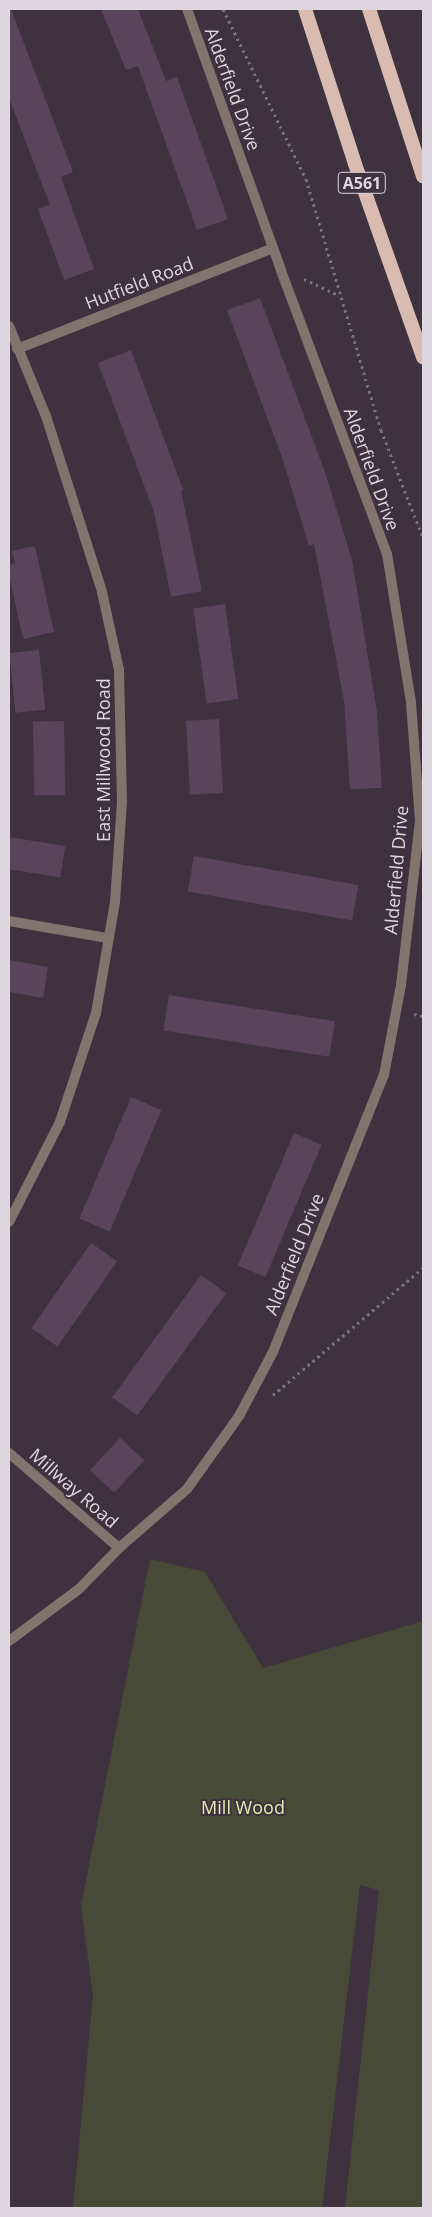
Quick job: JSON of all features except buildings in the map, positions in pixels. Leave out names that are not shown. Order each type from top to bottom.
[{"type":"highway","name":"A561","points":[[305,9],[355,164],[423,357]]},
{"type":"highway","points":[[369,9],[423,176]]},
{"type":"street","name":"Alderfield Drive","points":[[9,1641],[79,1588],[119,1548],[187,1489],[239,1416],[273,1352],[384,1075],[401,986],[420,820],[412,702],[387,554],[281,270],[187,9]]},
{"type":"street","name":"Hutfield Road","points":[[17,349],[273,248]]},
{"type":"street","name":"East Millwood Road","points":[[9,326],[49,425],[102,592],[119,670],[122,802],[115,902],[107,938],[96,1013],[60,1122],[9,1222]]},
{"type":"street","points":[[9,921],[107,938]]},
{"type":"street","name":"Millway Road","points":[[9,1453],[119,1548]]},
{"type":"path","points":[[223,9],[306,178],[339,296],[380,430],[423,538]]},
{"type":"path","points":[[281,270],[339,296]]},
{"type":"path","points":[[239,1416],[266,1401],[423,1268]]},
{"type":"green space","name":"Mill Wood","points":[[150,1559],[205,1572],[263,1668],[423,1621],[423,2208],[345,2208],[379,1890],[360,1885],[322,2208],[73,2208],[93,1995],[81,1906]]}]
